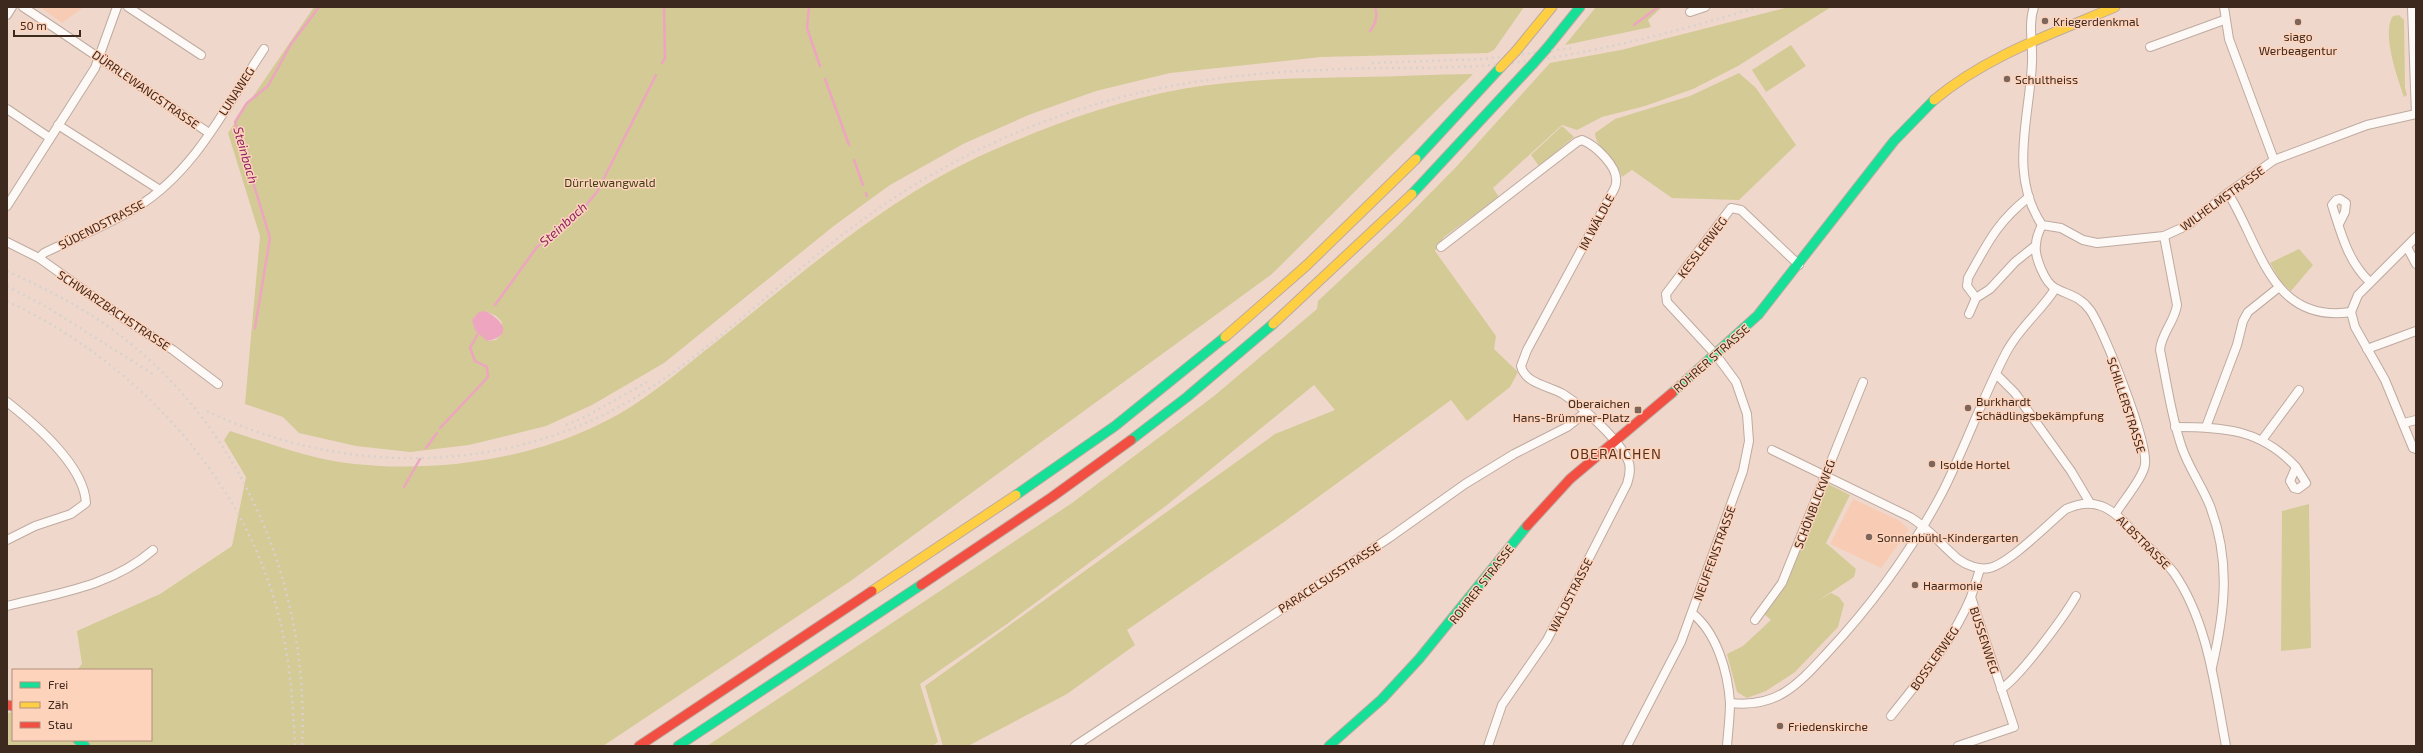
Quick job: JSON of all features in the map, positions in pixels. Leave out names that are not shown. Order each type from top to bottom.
[{"type":"main road","points":[[639,746],[1010,501],[1083,449],[1181,374],[1316,257],[1363,212],[1453,121],[1516,51],[1552,7]]},
{"type":"main road","points":[[678,746],[1055,495],[1186,397],[1277,320],[1385,220],[1479,124],[1547,48],[1580,7]]},
{"type":"main road","name":"ROHRER STRASSE","points":[[1329,746],[1382,699],[1419,660],[1539,511],[1570,479],[1614,440],[1716,355],[1758,315],[1800,265],[1877,163],[1917,116],[1950,88],[1972,72],[2032,43],[2115,7]]},
{"type":"street","points":[[7,15],[12,7]]},
{"type":"street","name":"DÜRRLEWANGSTRASSE","points":[[23,7],[99,57],[209,133]]},
{"type":"street","points":[[7,206],[95,68],[117,7]]},
{"type":"street","points":[[128,7],[201,54]]},
{"type":"street","points":[[1690,12],[1706,7]]},
{"type":"street","points":[[1969,314],[1976,298],[1990,289],[2016,262],[2035,246],[2042,225],[2029,197],[2022,160],[2032,63],[2031,28],[2034,7]]},
{"type":"street","points":[[2224,7],[2224,20],[2229,39],[2274,160]]},
{"type":"street","points":[[2412,7],[2416,114]]},
{"type":"street","points":[[2150,47],[2224,20]]},
{"type":"street","name":"LUNAWEG","points":[[209,133],[264,49]]},
{"type":"street","points":[[7,109],[50,138]]},
{"type":"street","name":"WILHELMSTRASSE","points":[[2042,225],[2065,229],[2083,240],[2097,243],[2164,236],[2188,225],[2228,193],[2274,160],[2367,124],[2416,114]]},
{"type":"street","points":[[58,125],[160,190]]},
{"type":"street","name":"SÜDENDSTRASSE","points":[[39,258],[44,253],[137,207],[160,190],[180,172],[209,133]]},
{"type":"street","name":"IM WÄLDLE","points":[[1442,247],[1576,142],[1582,140],[1592,145],[1610,164],[1614,171],[1616,182],[1611,195],[1522,362]]},
{"type":"street","points":[[2228,193],[2278,288],[2299,305],[2313,310],[2327,312],[2351,312]]},
{"type":"street","points":[[1976,298],[1967,286],[1968,278],[1998,226],[2008,214],[2029,197]]},
{"type":"street","name":"KESSLERWEG","points":[[1716,355],[1667,302],[1666,294],[1731,208],[1741,210],[1800,265]]},
{"type":"street","points":[[2338,224],[2352,260],[2370,282]]},
{"type":"street","points":[[2164,236],[2177,305],[2176,315],[2161,343],[2160,350],[2175,427],[2183,450],[2209,505],[2218,531],[2225,564],[2222,610],[2211,668]]},
{"type":"street","points":[[2416,238],[2370,282],[2354,301],[2351,312],[2355,327],[2386,380],[2416,450]]},
{"type":"street","name":"SCHWARZBACHSTRASSE","points":[[7,242],[39,258],[126,320],[173,350],[218,384]]},
{"type":"street","points":[[1730,703],[1756,704],[1772,698],[1784,693],[1806,674],[1844,634],[1877,593],[1924,525],[1943,490],[1996,374],[2018,332],[2055,289],[2048,282],[2035,246]]},
{"type":"street","points":[[2407,247],[2416,264]]},
{"type":"street","points":[[2206,427],[2237,345],[2243,321],[2248,312],[2278,288]]},
{"type":"street","name":"SCHILLERSTRASSE","points":[[2055,289],[2080,299],[2095,319],[2120,375],[2144,452],[2144,468],[2116,513]]},
{"type":"street","points":[[2367,349],[2416,331]]},
{"type":"street","name":"NEUFFENSTRASSE","points":[[1627,746],[1675,655],[1692,613],[1743,471],[1749,441],[1747,414],[1736,382],[1716,355]]},
{"type":"street","name":"WALDSTRASSE","points":[[1488,746],[1502,705],[1547,640],[1627,484],[1630,472],[1629,462],[1614,440],[1561,393],[1529,379],[1522,371],[1522,362]]},
{"type":"street","points":[[1772,450],[1924,525],[1959,559],[1980,568],[1987,568],[2002,562],[2066,509],[2090,503],[2071,471],[2015,393],[1996,374]]},
{"type":"street","name":"SCHÖNBLICKWEG","points":[[1755,620],[1782,583],[1863,382]]},
{"type":"street","points":[[2262,440],[2299,390]]},
{"type":"street","points":[[7,402],[40,430],[69,463],[86,494],[86,503],[71,514],[35,526],[7,540]]},
{"type":"street","name":"PARACELSUSSTRASSE","points":[[1076,746],[1086,743],[1389,538],[1465,484],[1514,454],[1567,427],[1585,413]]},
{"type":"street","points":[[2404,423],[2416,420]]},
{"type":"street","points":[[2175,427],[2206,427],[2240,432],[2262,440],[2286,456],[2296,467]]},
{"type":"street","points":[[2407,432],[2416,435]]},
{"type":"street","name":"ALBSTRASSE","points":[[2090,503],[2116,513],[2174,572],[2183,588],[2198,623],[2211,668],[2226,746]]},
{"type":"street","points":[[7,606],[92,585],[137,564],[153,550]]},
{"type":"street","name":"BUSSENWEG","points":[[1958,746],[2014,727],[1971,597],[1980,568]]},
{"type":"street","name":"BUSSENWEG","points":[[2001,689],[2012,679],[2060,621],[2076,596]]},
{"type":"street","name":"BOSSLERWEG","points":[[1892,716],[1941,652],[1964,614],[1971,597]]},
{"type":"street","points":[[1692,613],[1703,623],[1717,649],[1726,676],[1730,703],[1727,746]]},
{"type":"shaded area","points":[[40,7],[84,7],[62,23]]},
{"type":"shaded area","points":[[485,311],[496,318],[503,327],[501,335],[496,339],[487,341],[475,330],[472,320],[479,312]]},
{"type":"shaded area","name":"Sonnenbühl-Kindergarten","points":[[1853,499],[1900,521],[1909,530],[1881,568],[1830,544]]},
{"type":"green space","name":"Dürrlewangwald","points":[[314,7],[1524,7],[1494,50],[1488,53],[1321,57],[1170,73],[1096,91],[1031,114],[963,144],[890,185],[835,225],[664,363],[592,405],[546,426],[469,445],[410,452],[356,446],[299,433],[283,417],[245,404],[260,236],[228,133]],"holes":[[[485,311],[496,316],[502,322],[501,335],[496,340],[487,341]]]},
{"type":"green space","points":[[1596,7],[1662,7],[1648,20],[1651,27],[1565,45]]},
{"type":"green space","points":[[1789,7],[1831,7],[1738,66],[1693,89],[1645,106],[1602,117],[1577,130],[1562,125],[1493,188],[1499,197],[1444,237],[1435,251],[1496,336],[1494,349],[1518,372],[1510,387],[1467,421],[1451,400],[1284,522],[1127,630],[1135,645],[1067,694],[968,746],[943,746],[925,686],[1275,434],[1335,410],[1314,385],[1167,505],[1007,624],[920,684],[938,742],[932,746],[707,746],[1072,503],[1214,396],[1317,309],[1318,301],[1398,226],[1457,166],[1550,63],[1621,50]]},
{"type":"green space","points":[[2399,15],[2404,20],[2405,88],[2407,95],[2404,97],[2392,56],[2389,33],[2393,16]]},
{"type":"green space","points":[[1791,45],[1806,66],[1766,92],[1752,70]]},
{"type":"green space","points":[[1739,73],[1756,88],[1796,145],[1739,200],[1672,198],[1632,170],[1622,177],[1616,165],[1602,149],[1596,138],[1595,133],[1615,119],[1690,96]]},
{"type":"green space","points":[[1473,74],[1272,274],[852,580],[603,746],[7,746],[7,713],[12,712],[12,741],[152,741],[152,669],[78,669],[82,664],[77,631],[160,594],[232,546],[246,477],[224,440],[230,431],[292,451],[324,459],[355,464],[391,466],[429,466],[466,463],[541,447],[576,435],[610,419],[641,400],[676,374],[844,240],[914,192],[989,152],[1035,132],[1108,107],[1182,89],[1248,81]]},
{"type":"green space","points":[[1562,126],[1574,137],[1539,166],[1531,155]]},
{"type":"green space","points":[[2299,249],[2313,265],[2291,291],[2281,282],[2270,263]]},
{"type":"green space","points":[[1826,483],[1850,495],[1826,543],[1856,569],[1854,577],[1816,602],[1831,593],[1839,597],[1844,604],[1838,627],[1795,672],[1766,691],[1747,698],[1737,692],[1727,654],[1743,646],[1771,620],[1763,613],[1800,550]]},
{"type":"green space","points":[[2309,504],[2311,648],[2281,651],[2282,511]]},
{"type":"waterway","name":"Steinbach","points":[[255,328],[270,238],[235,122],[247,103],[268,86],[291,44],[319,7]]},
{"type":"waterway","name":"Steinbach","points":[[662,63],[665,58],[664,7]]},
{"type":"waterway","points":[[809,7],[807,28],[820,66]]},
{"type":"waterway","points":[[1370,31],[1376,20],[1375,7]]},
{"type":"waterway","points":[[1634,25],[1658,7]]},
{"type":"waterway","name":"Steinbach","points":[[495,305],[537,247],[580,212],[597,192],[656,75]]},
{"type":"waterway","points":[[825,79],[849,145]]},
{"type":"waterway","points":[[854,160],[863,185]]},
{"type":"waterway","name":"Steinbach","points":[[440,428],[488,377],[487,367],[475,361],[470,348],[479,332]]},
{"type":"waterway","name":"Steinbach","points":[[426,448],[437,433]]},
{"type":"waterway","name":"Steinbach","points":[[404,487],[420,459]]},
{"type":"railway","points":[[207,411],[259,433],[314,448],[370,456],[426,458],[482,453],[537,441],[591,421],[641,394],[700,352],[842,235],[872,213],[897,196],[949,165],[1032,126],[1118,98],[1204,80],[1292,71],[1480,66],[1516,63],[1551,58],[1656,36],[1759,7]]},
{"type":"railway","points":[[1372,63],[1484,59],[1573,48]]},
{"type":"railway","points":[[7,271],[64,299],[117,333],[162,372],[201,416],[233,464],[260,517],[280,572],[294,629],[302,687],[302,746]]},
{"type":"railway","points":[[7,286],[50,309],[156,376]]},
{"type":"railway","points":[[7,301],[54,326],[99,356],[141,391],[178,429],[212,472],[240,517],[263,566],[279,617],[286,649],[290,681],[295,746]]},
{"type":"railway","points":[[566,425],[585,417],[647,382]]},
{"type":"traffic: fast","points":[[1547,48],[1580,7]]},
{"type":"traffic: fast","points":[[1532,65],[1547,48]]},
{"type":"traffic: fast","points":[[1412,194],[1532,65]]},
{"type":"traffic: fast","points":[[1416,159],[1500,68]]},
{"type":"traffic: fast","points":[[1672,393],[1758,315],[1894,141],[1934,100]]},
{"type":"traffic: fast","points":[[1131,440],[1187,397],[1273,324]]},
{"type":"traffic: fast","points":[[1016,495],[1115,426],[1225,337]]},
{"type":"traffic: fast","points":[[1329,746],[1382,699],[1419,659],[1527,526]]},
{"type":"traffic: fast","points":[[678,746],[921,585]]},
{"type":"traffic: fast","points":[[79,741],[85,746]]},
{"type":"traffic: slow","points":[[1516,51],[1552,7]]},
{"type":"traffic: slow","points":[[1934,100],[1954,84],[1998,58],[2045,36],[2115,7]]},
{"type":"traffic: slow","points":[[1500,68],[1516,51]]},
{"type":"traffic: slow","points":[[1225,337],[1307,265],[1416,159]]},
{"type":"traffic: slow","points":[[1273,324],[1412,194]]},
{"type":"traffic: slow","points":[[872,591],[1016,495]]},
{"type":"traffic: jam","points":[[1527,526],[1570,479],[1672,393]]},
{"type":"traffic: jam","points":[[921,585],[1052,497],[1131,440]]},
{"type":"traffic: jam","points":[[639,746],[872,591]]},
{"type":"traffic: jam","points":[[7,705],[12,706]]},
{"type":"place","name":"Kriegerdenkmal","points":[[2045,21]]},
{"type":"place","name":"siago Werbeagentur","points":[[2298,22]]},
{"type":"place","name":"Schultheiss","points":[[2007,79]]},
{"type":"place","name":"Burkhardt Schädlingsbekämpfung","points":[[1968,408]]},
{"type":"place","name":"Oberaichen Hans-Brümmer-Platz","points":[[1638,410]]},
{"type":"place","name":"Isolde Hortel","points":[[1932,464]]},
{"type":"place","name":"Sonnenbühl-Kindergarten","points":[[1869,537]]},
{"type":"place","name":"Haarmonie","points":[[1915,585]]},
{"type":"place","name":"Friedenskirche","points":[[1780,726]]},
{"type":"district","name":"OBERAICHEN","points":[[1616,453]]}]
